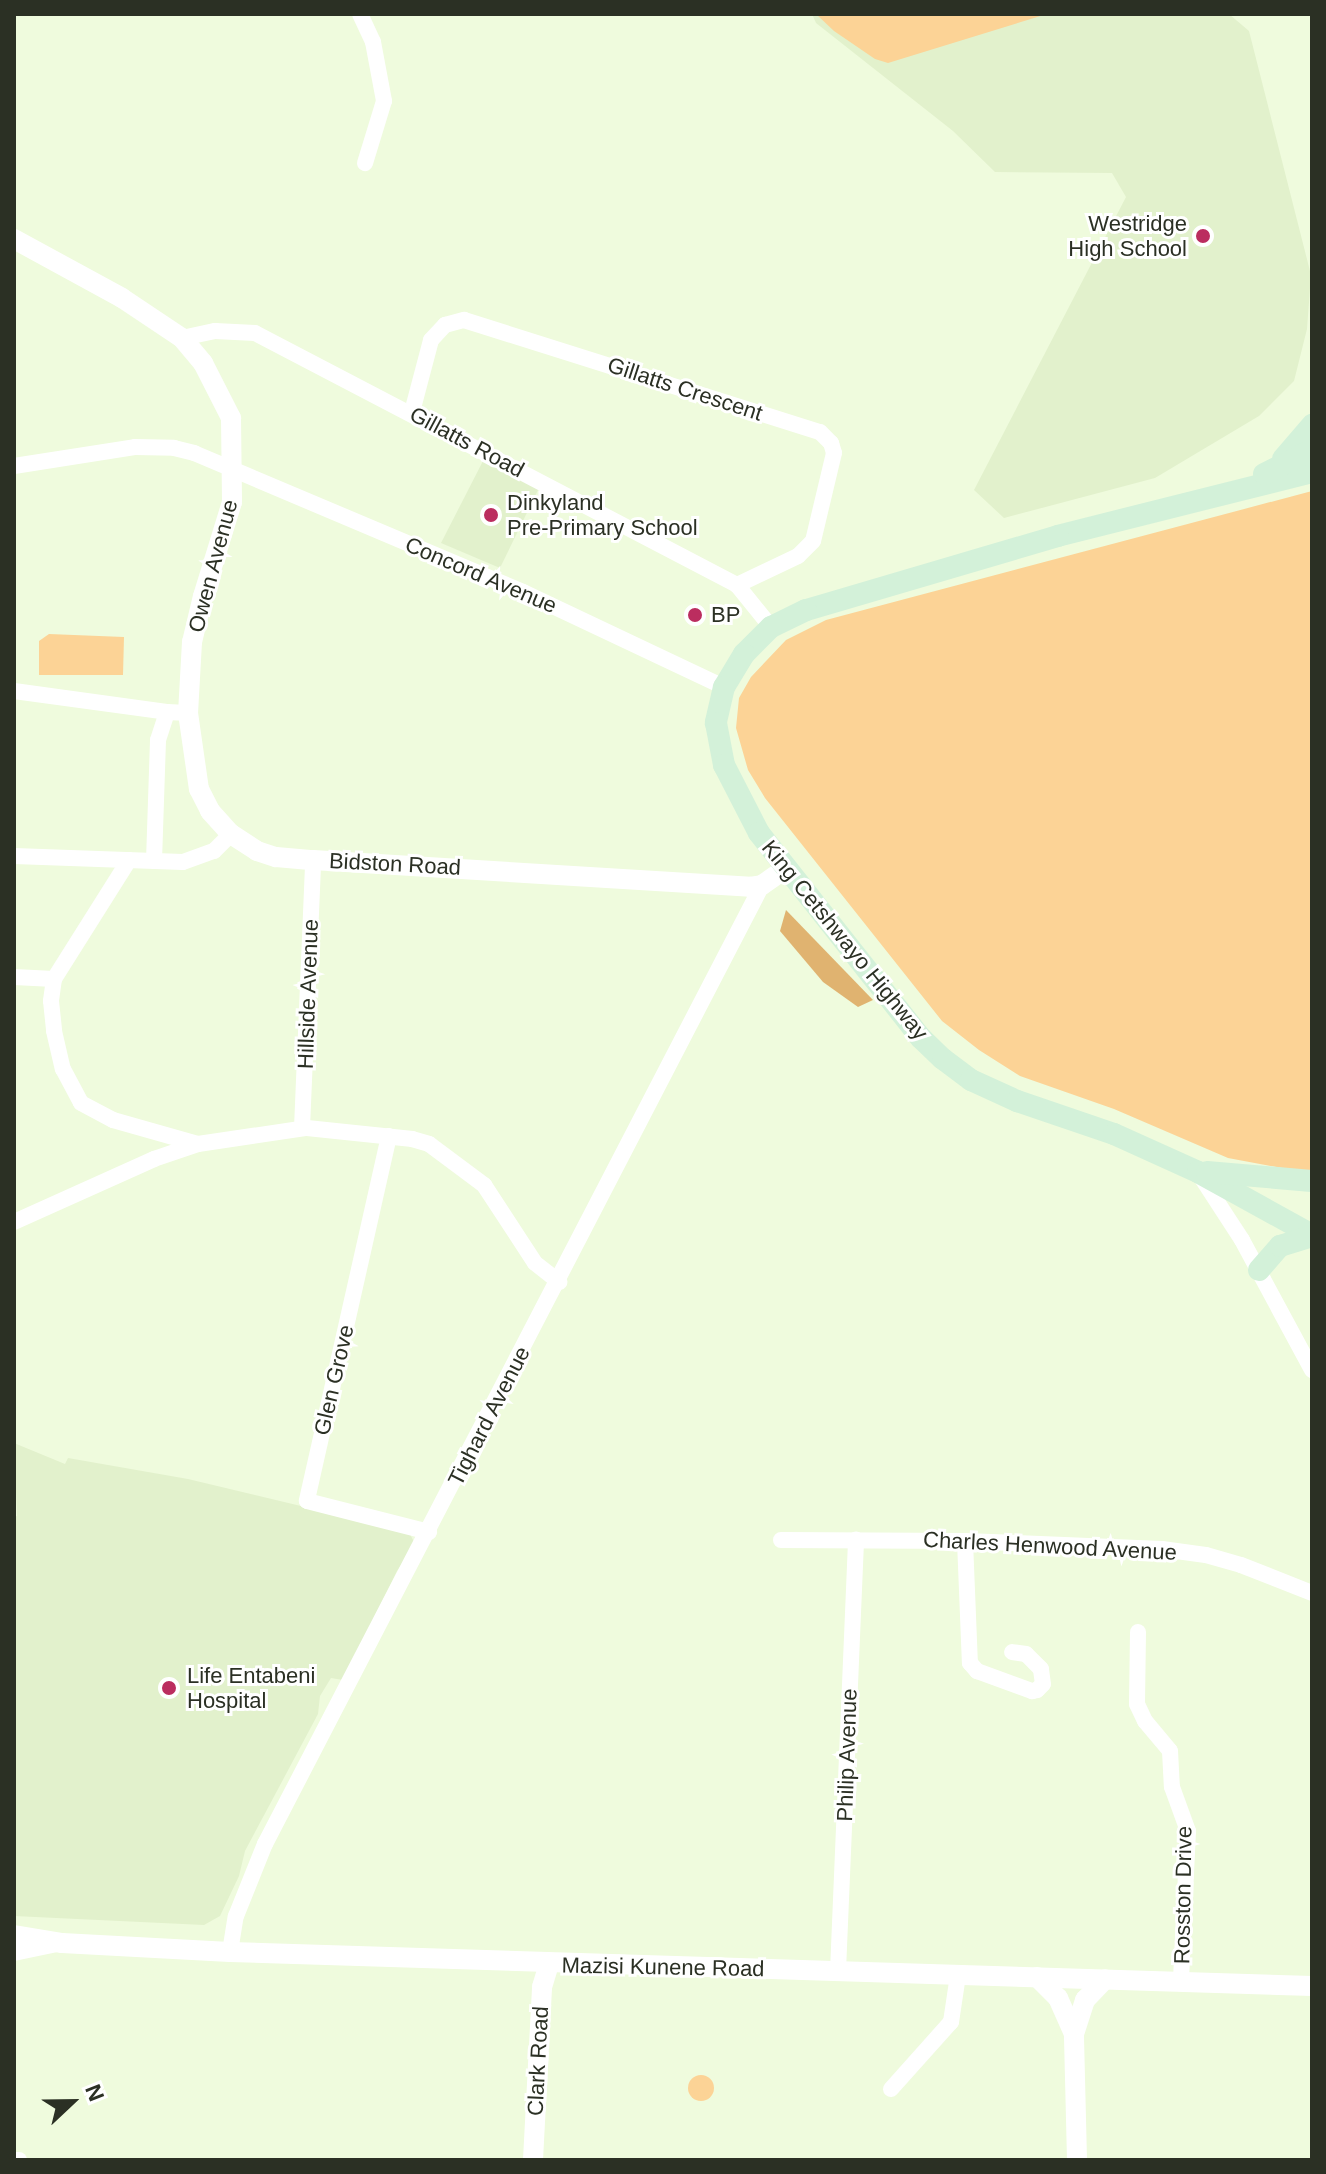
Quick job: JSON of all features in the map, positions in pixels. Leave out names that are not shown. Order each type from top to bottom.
[{"type":"main road","points":[[1275,469],[1312,425]]},
{"type":"main road","name":"King Cetshwayo Highway","points":[[1235,489],[1312,450]]},
{"type":"main road","name":"King Cetshwayo Highway","points":[[1312,472],[1235,489],[942,568],[806,610],[771,627],[744,654],[724,687],[716,723],[724,765],[759,833],[921,1038],[946,1062],[971,1080],[1017,1101],[1114,1134],[1198,1172],[1312,1236]]},
{"type":"main road","points":[[1198,1172],[1312,1181]]},
{"type":"main road","points":[[1259,1270],[1280,1246],[1312,1236]]},
{"type":"street","points":[[360,14],[373,42],[384,101],[365,163]]},
{"type":"street","name":"Owen Avenue","points":[[14,239],[122,298],[182,338],[203,363],[220,391],[231,418],[232,502],[192,642],[177,713],[158,740],[154,861]]},
{"type":"street","name":"Gillatts Crescent","points":[[412,412],[431,340],[445,325],[464,320],[820,432],[831,443],[834,453],[813,541],[798,556],[737,585]]},
{"type":"street","name":"Gillatts Road","points":[[182,338],[215,331],[255,333],[412,412],[737,585],[771,627]]},
{"type":"street","name":"Concord Avenue","points":[[14,466],[154,446],[194,453],[523,592],[724,687]]},
{"type":"street","points":[[14,691],[177,713]]},
{"type":"street","name":"Owen Avenue","points":[[177,713],[199,789],[210,811],[231,834]]},
{"type":"street","points":[[14,856],[154,861],[197,858],[214,851],[231,834]]},
{"type":"street","name":"Bidston Road","points":[[231,834],[267,854],[313,860],[762,885]]},
{"type":"street","points":[[129,860],[54,979],[51,1001],[63,1069],[81,1103],[113,1120],[198,1144]]},
{"type":"street","name":"Hillside Avenue","points":[[302,1128],[313,860]]},
{"type":"street","points":[[762,885],[785,869]]},
{"type":"street","name":"Tighard Avenue","points":[[230,1952],[236,1916],[265,1844],[559,1282],[762,885]]},
{"type":"street","points":[[14,977],[54,979]]},
{"type":"street","points":[[14,1222],[154,1159],[198,1144],[302,1128],[389,1136],[429,1144],[472,1174],[497,1201],[535,1263],[559,1282]]},
{"type":"street","name":"Glen Grove","points":[[389,1136],[307,1501],[429,1532]]},
{"type":"street","points":[[1198,1172],[1259,1270],[1312,1370]]},
{"type":"street","name":"Philip Avenue","points":[[838,1971],[856,1539]]},
{"type":"street","name":"Charles Henwood Avenue","points":[[781,1540],[1116,1546],[1206,1555],[1312,1593]]},
{"type":"street","points":[[965,1541],[970,1663],[977,1671],[1032,1691],[1037,1690],[1043,1684],[1041,1669],[1026,1654],[1012,1652]]},
{"type":"street","name":"Rosston Drive","points":[[1138,1632],[1137,1704],[1145,1721],[1170,1751],[1172,1787],[1188,1831],[1181,1982]]},
{"type":"street","name":"Mazisi Kunene Road","points":[[14,1935],[62,1943],[230,1952],[1312,1986]]},
{"type":"street","points":[[14,1953],[62,1943]]},
{"type":"street","name":"Clark Road","points":[[533,2160],[542,1987],[549,1964]]},
{"type":"street","points":[[891,2089],[951,2022],[958,1975]]},
{"type":"street","points":[[1037,1977],[1058,1998],[1074,2034]]},
{"type":"street","points":[[1077,2160],[1074,2034],[1085,2000],[1105,1979]]},
{"type":"shaded area","name":"Westridge High School","points":[[812,14],[1229,14],[1249,31],[1311,275],[1307,329],[1294,381],[1259,416],[1155,478],[1004,518],[974,490],[1126,197],[1112,173],[995,172],[953,131],[816,23]]},
{"type":"shaded area","points":[[816,14],[1047,14],[888,63],[875,59],[834,31]]},
{"type":"shaded area","name":"Dinkyland Pre-Primary School","points":[[484,459],[539,488],[500,568],[441,543]]},
{"type":"shaded area","points":[[1312,491],[1312,1171],[1298,1171],[1228,1158],[1114,1109],[1020,1076],[942,1021],[765,798],[748,770],[736,728],[739,698],[751,677],[786,640],[826,620]]},
{"type":"shaded area","points":[[49,634],[124,637],[123,675],[39,675],[39,641]]},
{"type":"shaded area","points":[[786,910],[873,1000],[858,1007],[823,982],[780,931]]},
{"type":"shaded area","name":"Life Entabeni Hospital","points":[[14,1443],[65,1464],[68,1458],[188,1479],[409,1532],[415,1544],[397,1571],[343,1680],[331,1678],[320,1696],[318,1714],[245,1851],[239,1876],[220,1916],[204,1925],[14,1916],[14,1517],[17,1516]]},
{"type":"shaded area","points":[[701,2075],[710,2079],[714,2088],[710,2097],[701,2101],[692,2097],[688,2088],[692,2079]]},
{"type":"place","name":"Westridge High School","points":[[1203,236]]},
{"type":"place","name":"Dinkyland Pre-Primary School","points":[[491,515]]},
{"type":"place","name":"BP","points":[[695,615]]},
{"type":"place","name":"Life Entabeni Hospital","points":[[169,1688]]}]
